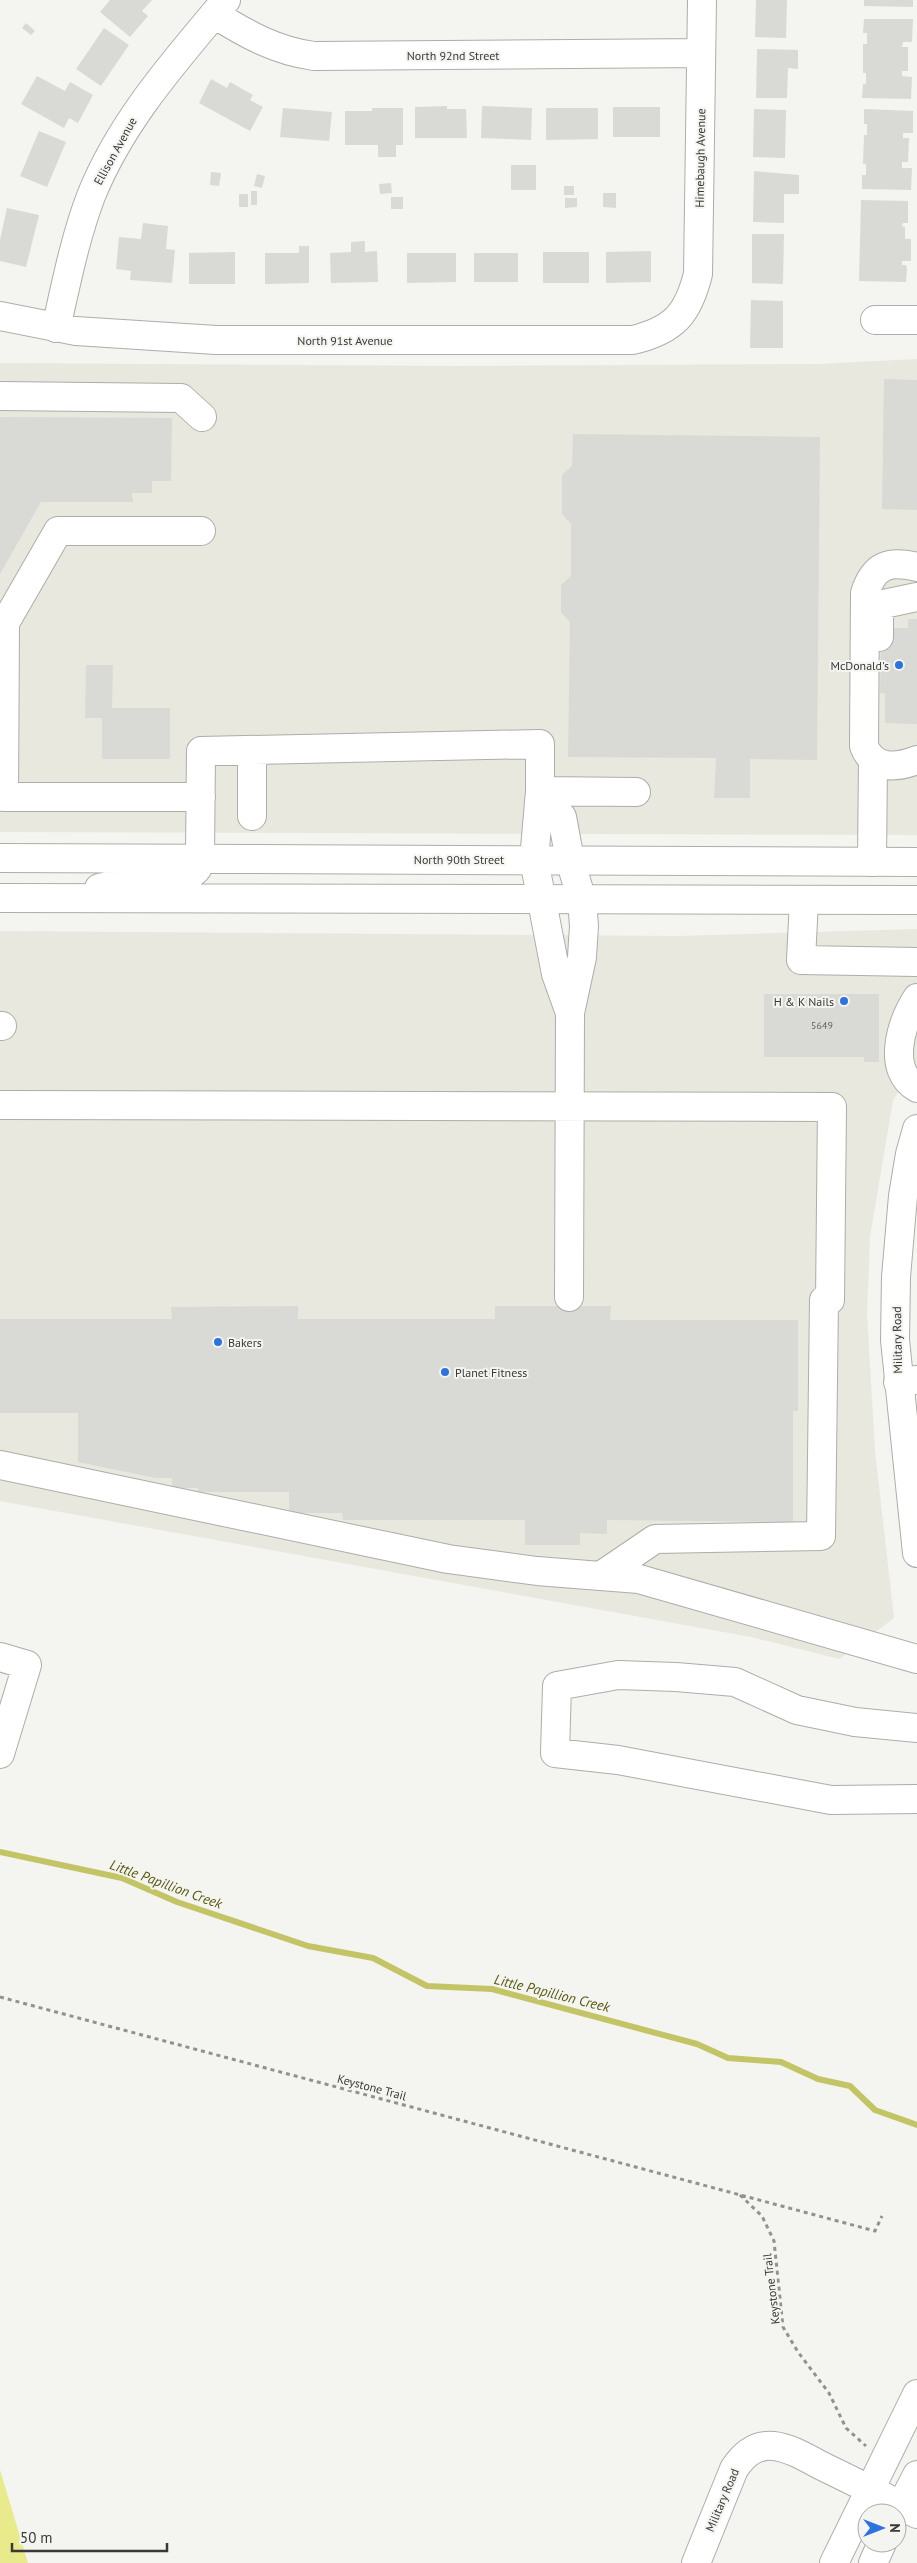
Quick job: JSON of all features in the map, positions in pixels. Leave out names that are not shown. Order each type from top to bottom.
[{"type":"main road","name":"Himebaugh Avenue","points":[[684,313],[694,289],[698,266],[702,0]]},
{"type":"main road","name":"North 92nd Street","points":[[220,7],[249,36],[277,48],[314,56],[701,53]]},
{"type":"main road","name":"Ellison Avenue","points":[[56,328],[79,230],[91,195],[107,162],[149,94],[220,7]]},
{"type":"main road","name":"North 91st Avenue","points":[[0,316],[56,328],[111,335],[216,340],[634,340],[664,330],[684,313]]},
{"type":"main road","points":[[875,320],[917,320]]},
{"type":"main road","points":[[0,396],[181,398],[202,417]]},
{"type":"main road","points":[[201,531],[58,531],[5,623],[2,797],[201,797]]},
{"type":"main road","points":[[872,862],[865,593],[869,581],[881,567],[889,565],[917,567]]},
{"type":"main road","points":[[868,753],[878,707],[879,605],[886,587],[906,579],[917,580]]},
{"type":"main road","points":[[879,605],[917,597]]},
{"type":"main road","points":[[54,898],[137,879],[190,875],[196,869],[200,858],[201,751],[540,744],[540,791],[534,860],[556,974],[570,1013]]},
{"type":"main road","points":[[252,750],[252,816]]},
{"type":"main road","points":[[868,753],[878,764],[890,766],[917,760]]},
{"type":"main road","points":[[540,791],[636,792]]},
{"type":"main road","points":[[540,791],[562,818],[570,860],[582,900],[584,926],[582,957],[570,1013],[569,1297]]},
{"type":"main road","name":"North 90th Street","points":[[0,858],[917,862]]},
{"type":"main road","points":[[0,898],[917,900]]},
{"type":"main road","points":[[804,900],[801,960],[917,962]]},
{"type":"main road","points":[[917,998],[902,1031],[900,1050],[901,1072],[910,1084],[917,1088]]},
{"type":"main road","points":[[2,1105],[832,1107],[821,1536],[655,1539],[602,1575]]},
{"type":"main road","name":"Military Road","points":[[916,1535],[908,1381],[895,1340],[896,1277],[910,1197],[910,1154],[917,1129]]},
{"type":"main road","points":[[0,1465],[448,1559],[537,1572],[639,1579],[677,1588],[917,1659]]},
{"type":"main road","points":[[0,1657],[27,1665],[0,1754]]},
{"type":"main road","points":[[917,1728],[855,1722],[797,1710],[736,1682],[618,1675],[557,1686],[555,1753],[618,1760],[831,1800],[917,1799]]},
{"type":"main road","points":[[834,2563],[917,2394]]},
{"type":"main road","name":"Military Road","points":[[696,2563],[734,2469],[742,2457],[753,2449],[767,2445],[786,2447],[869,2489],[892,2503]]},
{"type":"main road","points":[[907,2505],[917,2475]]},
{"type":"path","name":"Keystone Trail","points":[[0,1997],[875,2231],[882,2216]]},
{"type":"path","name":"Keystone Trail","points":[[740,2195],[762,2216],[774,2241],[783,2327],[798,2352],[829,2393],[846,2428],[869,2448]]},
{"type":"shaded area","points":[[917,359],[917,835],[0,832],[0,363],[452,366],[819,364]]},
{"type":"shaded area","points":[[917,929],[917,1067],[893,1100],[870,1237],[867,1313],[875,1452],[894,1618],[839,1659],[751,1637],[0,1501],[0,931],[677,936]]},
{"type":"shaded area","points":[[0,2470],[28,2563],[0,2563]]},
{"type":"building","points":[[110,0],[152,0],[142,11],[148,16],[130,37],[100,12]]},
{"type":"building","points":[[756,0],[787,0],[786,38],[755,37]]},
{"type":"building","points":[[864,0],[913,0],[913,7],[864,6]]},
{"type":"building","points":[[864,19],[913,19],[912,42],[903,42],[902,47],[908,47],[908,71],[902,71],[902,76],[912,77],[911,99],[862,98],[863,84],[866,84],[866,73],[863,73],[863,44],[867,44],[867,33],[863,33]]},
{"type":"building","points":[[26,23],[35,31],[31,35],[22,28]]},
{"type":"building","points":[[104,28],[129,45],[101,86],[76,69]]},
{"type":"building","points":[[757,49],[798,50],[798,69],[788,68],[787,98],[756,98]]},
{"type":"building","points":[[37,76],[65,91],[70,82],[93,95],[78,123],[69,118],[64,128],[21,104]]},
{"type":"building","points":[[211,79],[227,88],[230,82],[253,95],[250,100],[263,107],[250,131],[199,103]]},
{"type":"building","points":[[447,106],[447,109],[466,109],[467,138],[415,138],[415,107]]},
{"type":"building","points":[[482,106],[532,108],[531,140],[481,138]]},
{"type":"building","points":[[613,107],[660,107],[660,137],[613,137]]},
{"type":"building","points":[[283,108],[332,112],[329,141],[280,137]]},
{"type":"building","points":[[372,108],[403,108],[403,145],[396,145],[396,157],[378,157],[378,145],[345,145],[345,111],[372,111]]},
{"type":"building","points":[[546,108],[598,108],[598,139],[546,140]]},
{"type":"building","points":[[754,109],[786,110],[785,158],[753,157]]},
{"type":"building","points":[[864,109],[913,111],[913,133],[903,133],[903,138],[909,138],[908,162],[902,162],[902,168],[912,168],[911,190],[862,189],[862,175],[866,175],[866,164],[863,164],[864,135],[867,135],[867,124],[864,124]]},
{"type":"building","points":[[39,131],[66,142],[47,187],[20,176]]},
{"type":"building","points":[[511,165],[536,165],[536,190],[511,190]]},
{"type":"building","points":[[754,171],[799,175],[799,194],[784,194],[784,223],[753,222]]},
{"type":"building","points":[[211,172],[221,173],[219,186],[210,185]]},
{"type":"building","points":[[257,174],[265,176],[262,188],[254,186]]},
{"type":"building","points":[[391,183],[392,193],[380,194],[379,184]]},
{"type":"building","points":[[564,186],[574,186],[574,195],[564,195]]},
{"type":"building","points":[[251,191],[257,191],[257,205],[251,205]]},
{"type":"building","points":[[603,193],[616,193],[616,208],[603,207]]},
{"type":"building","points":[[239,194],[248,194],[248,207],[239,207]]},
{"type":"building","points":[[391,197],[403,197],[403,209],[391,209]]},
{"type":"building","points":[[565,198],[577,198],[577,207],[565,208]]},
{"type":"building","points":[[861,200],[908,201],[908,223],[903,223],[902,226],[905,227],[905,239],[911,239],[911,261],[902,261],[902,265],[906,265],[907,268],[906,282],[859,281]]},
{"type":"building","points":[[7,208],[39,215],[26,267],[0,261],[0,240]]},
{"type":"building","points":[[143,223],[168,226],[166,249],[175,250],[172,283],[130,280],[131,271],[116,269],[119,237],[141,239]]},
{"type":"building","points":[[752,234],[784,234],[783,284],[752,283]]},
{"type":"building","points":[[365,241],[365,252],[377,251],[378,282],[331,283],[330,253],[351,252],[351,242]]},
{"type":"building","points":[[299,246],[309,246],[309,283],[265,284],[265,253],[299,253]]},
{"type":"building","points":[[651,251],[651,282],[606,283],[606,252]]},
{"type":"building","points":[[235,252],[235,284],[189,284],[189,253]]},
{"type":"building","points":[[543,252],[589,252],[589,283],[543,283]]},
{"type":"building","points":[[407,253],[456,253],[456,282],[407,283]]},
{"type":"building","points":[[474,253],[518,253],[518,282],[474,282]]},
{"type":"building","points":[[751,300],[783,301],[783,348],[750,348]]},
{"type":"building","points":[[884,379],[917,380],[917,510],[882,509]]},
{"type":"building","points":[[0,417],[172,418],[171,481],[152,481],[152,493],[132,493],[133,502],[41,502],[0,574]]},
{"type":"building","points":[[573,434],[820,437],[817,760],[750,759],[750,798],[714,798],[716,758],[568,757],[570,622],[561,612],[561,585],[571,576],[571,524],[562,514],[562,475],[572,466]]},
{"type":"building","name":"McDonald's","points":[[908,619],[917,619],[917,724],[885,723],[885,693],[880,693],[881,637],[888,628],[908,628]]},
{"type":"building","points":[[86,665],[113,665],[112,708],[170,708],[170,759],[102,759],[102,718],[85,718]]},
{"type":"building","points":[[764,994],[879,994],[879,1062],[864,1062],[864,1057],[764,1057]]},
{"type":"building","points":[[298,1306],[298,1319],[495,1319],[495,1306],[611,1306],[610,1320],[798,1320],[798,1411],[793,1411],[793,1522],[607,1520],[607,1534],[580,1533],[580,1545],[525,1545],[525,1520],[343,1520],[342,1513],[289,1513],[289,1492],[197,1492],[198,1488],[172,1488],[172,1478],[156,1478],[78,1462],[78,1413],[0,1413],[0,1319],[172,1319],[171,1307]]},
{"type":"waterway","name":"Little Papillion Creek","points":[[0,1852],[122,1878],[177,1902],[308,1946],[373,1958],[427,1986],[492,1989],[697,2044],[728,2058],[781,2062],[818,2079],[850,2086],[875,2110],[917,2125]]},
{"type":"place","name":"McDonald's","points":[[899,665]]},
{"type":"place","name":"H & K Nails","points":[[844,1001]]},
{"type":"place","name":"Bakers","points":[[218,1342]]},
{"type":"place","name":"Planet Fitness","points":[[445,1372]]}]
